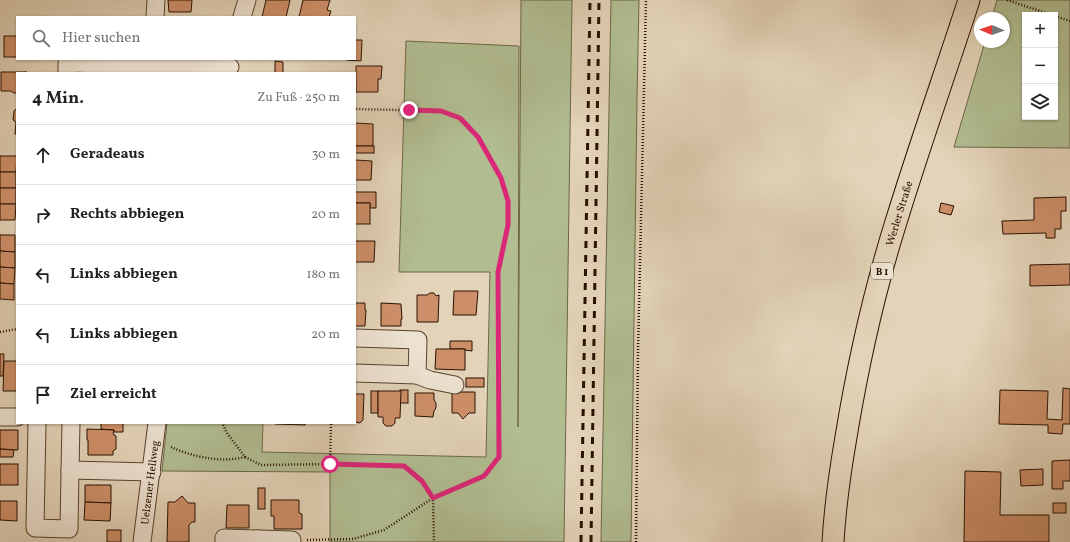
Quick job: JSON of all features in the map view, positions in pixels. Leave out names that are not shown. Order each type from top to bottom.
[{"type":"main road","name":"Werler Straße","points":[[833,542],[843,457],[853,391],[872,306],[896,222],[967,4]]},
{"type":"street","points":[[155,16],[156,0]]},
{"type":"street","points":[[242,16],[247,0]]},
{"type":"street","points":[[67,65],[154,62],[230,66]]},
{"type":"street","points":[[356,338],[418,340],[417,375]]},
{"type":"street","points":[[356,373],[417,375],[430,380],[455,385]]},
{"type":"street","points":[[0,416],[16,417]]},
{"type":"street","points":[[37,424],[35,528],[69,529],[71,424]]},
{"type":"street","name":"Uelzener Hellweg","points":[[142,542],[158,424]]},
{"type":"street","points":[[70,470],[152,472]]},
{"type":"street","points":[[224,542],[224,538],[259,541],[292,540]]},
{"type":"path","points":[[636,542],[638,351],[646,0]]},
{"type":"path","points":[[1006,0],[1043,12]]},
{"type":"path","points":[[1058,17],[1070,21]]},
{"type":"path","points":[[292,540],[353,539],[384,530],[433,498],[484,476],[499,457],[498,272],[508,225],[508,201],[501,178],[478,137],[460,118],[441,111],[356,109]]},
{"type":"path","points":[[0,332],[16,329]]},
{"type":"path","points":[[222,424],[227,433],[245,457],[261,465],[330,464],[404,466],[422,481],[433,498],[434,542]]},
{"type":"path","points":[[330,464],[331,424]]},
{"type":"path","points":[[155,441],[180,451],[211,459],[236,459],[245,457]]},
{"type":"green space","points":[[521,0],[572,0],[564,542],[330,542],[330,472],[162,471],[167,424],[263,424],[262,452],[486,457],[490,272],[399,272],[406,41],[519,46],[518,427]]},
{"type":"green space","points":[[611,0],[639,0],[631,542],[601,542]]},
{"type":"green space","points":[[997,0],[1070,0],[1070,148],[954,147],[983,48],[1010,48],[1010,12],[994,12]]},
{"type":"building","points":[[168,0],[192,0],[191,12],[169,12]]},
{"type":"building","points":[[266,0],[290,0],[286,16],[262,16]]},
{"type":"building","points":[[303,0],[330,0],[327,10],[331,11],[329,16],[299,16]]},
{"type":"building","points":[[4,36],[16,36],[16,57],[4,57]]},
{"type":"building","points":[[356,40],[362,40],[361,61],[346,60],[356,60]]},
{"type":"building","points":[[275,61],[283,62],[283,72],[275,72]]},
{"type":"building","points":[[356,66],[382,66],[381,79],[378,79],[378,92],[356,92]]},
{"type":"building","points":[[1,72],[16,72],[16,93],[11,91],[1,91]]},
{"type":"building","points":[[16,109],[16,122],[13,120],[14,111]]},
{"type":"building","points":[[356,123],[373,124],[373,146],[356,146]]},
{"type":"building","points":[[356,146],[374,146],[374,153],[356,153]]},
{"type":"building","points":[[0,156],[16,156],[16,172],[0,172]]},
{"type":"building","points":[[356,160],[372,161],[371,180],[356,180]]},
{"type":"building","points":[[0,172],[16,172],[16,188],[0,188]]},
{"type":"building","points":[[0,188],[16,188],[16,204],[0,204]]},
{"type":"building","points":[[356,192],[376,192],[376,208],[370,208],[370,203],[356,203]]},
{"type":"building","points":[[1066,197],[1066,211],[1061,211],[1061,229],[1055,229],[1055,238],[1046,238],[1046,233],[1003,234],[1002,221],[1034,220],[1034,198]]},
{"type":"building","points":[[356,203],[370,203],[370,224],[356,224]]},
{"type":"building","points":[[941,203],[954,206],[951,215],[939,212]]},
{"type":"building","points":[[0,204],[16,204],[15,220],[0,220]]},
{"type":"building","points":[[0,235],[15,235],[15,252],[0,251]]},
{"type":"building","points":[[356,241],[375,241],[374,262],[356,262]]},
{"type":"building","points":[[0,251],[15,252],[15,268],[0,267]]},
{"type":"building","points":[[1070,264],[1070,285],[1030,286],[1030,265]]},
{"type":"building","points":[[0,267],[15,268],[14,284],[0,283]]},
{"type":"building","points":[[0,283],[14,284],[14,300],[0,299]]},
{"type":"building","points":[[454,291],[478,291],[476,315],[453,315]]},
{"type":"building","points":[[434,293],[436,296],[439,295],[438,322],[417,322],[417,295],[427,295]]},
{"type":"building","points":[[356,303],[365,303],[365,326],[356,326]]},
{"type":"building","points":[[381,303],[401,304],[401,326],[381,326]]},
{"type":"building","points":[[450,341],[472,341],[472,351],[465,349],[450,349]]},
{"type":"building","points":[[436,349],[465,349],[465,370],[435,369]]},
{"type":"building","points":[[0,354],[4,354],[3,376],[0,376]]},
{"type":"building","points":[[4,361],[16,361],[16,391],[3,391]]},
{"type":"building","points":[[466,378],[484,378],[484,387],[466,387]]},
{"type":"building","points":[[1063,388],[1070,389],[1070,424],[1063,424],[1062,434],[1048,433],[1048,425],[999,424],[1000,390],[1048,391],[1047,419],[1062,420]]},
{"type":"building","points":[[400,390],[408,390],[408,403],[400,403]]},
{"type":"building","points":[[371,391],[378,391],[378,413],[371,413]]},
{"type":"building","points":[[378,391],[401,391],[400,418],[395,418],[395,423],[392,426],[386,426],[383,423],[383,417],[378,417]]},
{"type":"building","points":[[452,392],[475,392],[475,413],[469,413],[463,419],[458,413],[452,413]]},
{"type":"building","points":[[415,393],[434,393],[436,408],[433,417],[415,416]]},
{"type":"building","points":[[356,394],[364,394],[363,420],[360,423],[356,422]]},
{"type":"building","points":[[101,424],[123,424],[123,432],[114,432],[114,430],[101,429]]},
{"type":"building","points":[[275,424],[305,424],[305,425]]},
{"type":"building","points":[[87,429],[114,430],[113,434],[116,436],[116,449],[113,451],[113,455],[88,455]]},
{"type":"building","points":[[0,430],[18,430],[18,450],[0,449]]},
{"type":"building","points":[[0,449],[14,450],[13,457],[0,457]]},
{"type":"building","points":[[1070,460],[1070,481],[1063,481],[1063,489],[1052,489],[1052,461]]},
{"type":"building","points":[[0,464],[18,464],[18,485],[0,485]]},
{"type":"building","points":[[1043,469],[1043,485],[1021,486],[1020,470]]},
{"type":"building","points":[[965,471],[1001,472],[1000,515],[1049,515],[1049,542],[964,542]]},
{"type":"building","points":[[85,485],[111,485],[111,503],[85,502]]},
{"type":"building","points":[[258,488],[265,488],[265,509],[258,509]]},
{"type":"building","points":[[182,496],[188,503],[195,503],[195,522],[192,522],[189,525],[189,542],[167,542],[168,502],[175,502]]},
{"type":"building","points":[[271,500],[299,500],[299,513],[302,514],[302,529],[274,529],[274,516],[271,516]]},
{"type":"building","points":[[0,501],[17,501],[17,521],[0,520]]},
{"type":"building","points":[[85,502],[111,503],[110,521],[84,520]]},
{"type":"building","points":[[1053,503],[1066,503],[1066,513],[1053,513]]},
{"type":"building","points":[[227,505],[249,505],[249,528],[226,528]]},
{"type":"building","points":[[107,530],[121,530],[121,542],[107,542]]},
{"type":"railway","points":[[581,542],[590,0]]},
{"type":"railway","points":[[591,542],[599,0]]},
{"type":"route","points":[[330,464],[404,466],[422,481],[433,498],[484,476],[499,457],[498,272],[508,225],[508,201],[501,178],[478,137],[460,118],[441,111],[409,110]]}]
